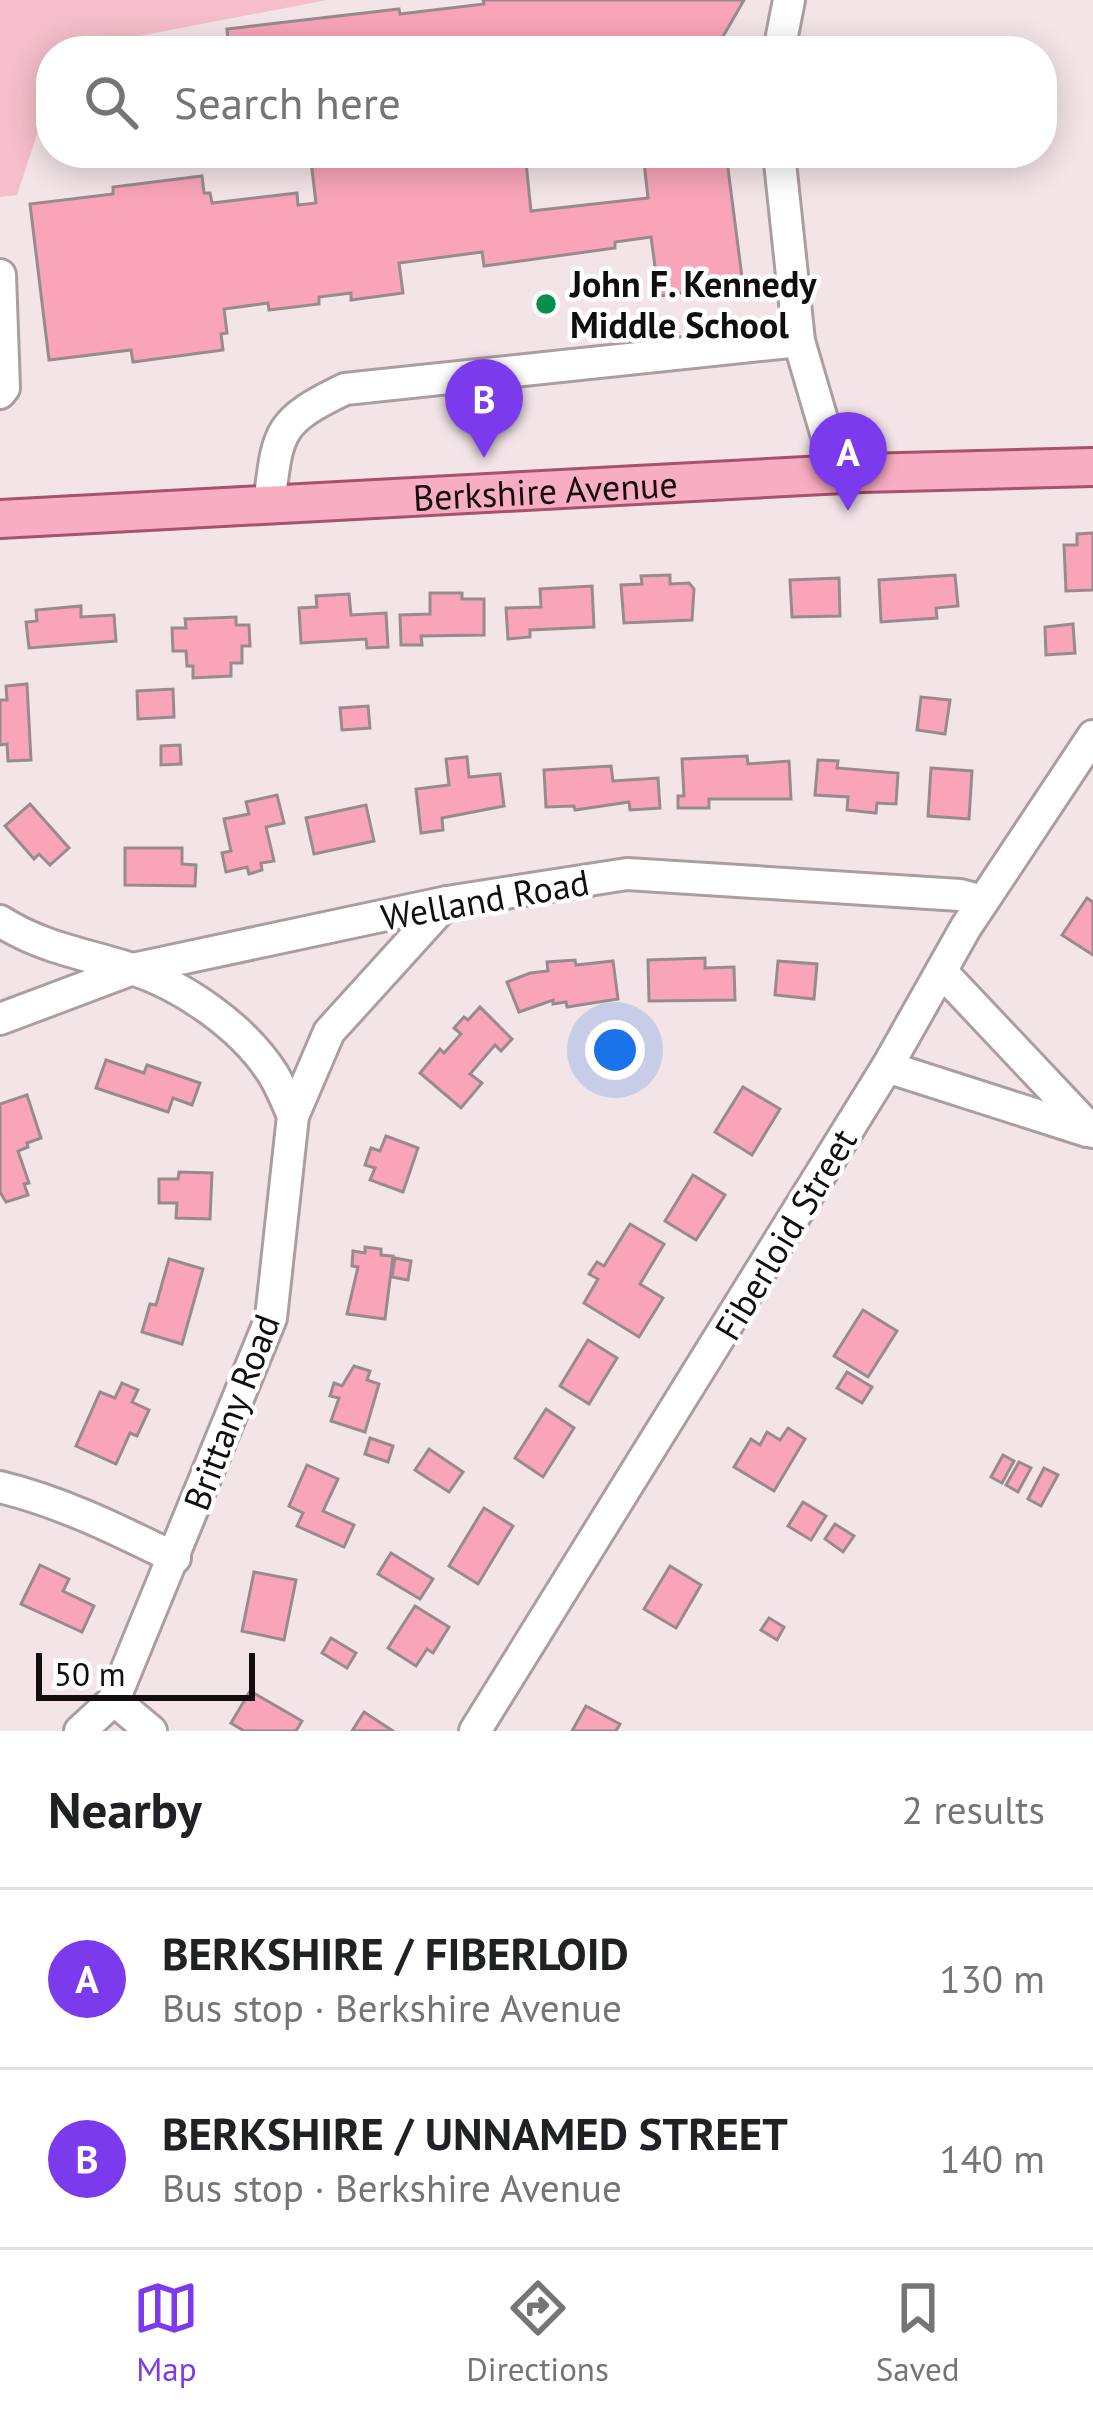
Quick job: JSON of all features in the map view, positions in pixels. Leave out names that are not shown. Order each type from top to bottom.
[{"type":"main road","name":"Berkshire Avenue","points":[[0,519],[838,474],[1093,467]]},
{"type":"street","points":[[782,36],[789,0]]},
{"type":"street","points":[[781,168],[799,340],[838,474]]},
{"type":"street","points":[[0,274],[4,388],[0,393]]},
{"type":"street","points":[[268,505],[278,439],[301,410],[345,389],[799,340]]},
{"type":"street","name":"Fiberloid Street","points":[[475,1731],[887,1066],[983,901],[1093,736]]},
{"type":"street","name":"Welland Road","points":[[0,1019],[134,970],[448,902],[627,874],[960,895],[983,901]]},
{"type":"street","name":"Brittany Road","points":[[80,1731],[114,1700],[271,1318],[293,1116],[329,1032],[448,902]]},
{"type":"street","points":[[0,921],[64,952],[134,970],[212,1013],[248,1042],[274,1075],[293,1116]]},
{"type":"street","points":[[942,972],[1093,1132]]},
{"type":"street","points":[[887,1066],[1093,1132]]},
{"type":"street","points":[[0,1487],[92,1517],[175,1558]]},
{"type":"street","points":[[114,1700],[151,1731]]},
{"type":"shaded area","points":[[0,0],[327,0],[139,36],[36,36],[36,137],[17,195],[0,197]]},
{"type":"building","points":[[483,0],[744,0],[723,36],[228,36],[227,29],[484,4]]},
{"type":"building","points":[[312,168],[527,168],[531,211],[648,198],[645,168],[728,168],[743,285],[659,296],[651,237],[615,242],[615,248],[484,266],[482,252],[399,263],[403,293],[351,300],[351,293],[319,297],[319,304],[269,310],[268,303],[224,309],[223,350],[133,362],[131,350],[49,360],[30,204],[202,176],[204,193],[210,193],[212,203],[297,193],[298,205],[316,203]]},
{"type":"building","points":[[1093,533],[1093,590],[1066,591],[1064,545],[1077,545],[1077,534]]},
{"type":"building","points":[[670,575],[670,584],[689,583],[694,589],[692,620],[624,623],[621,585],[642,584],[641,576]]},
{"type":"building","points":[[955,575],[958,606],[936,608],[937,618],[881,622],[879,580]]},
{"type":"building","points":[[839,578],[840,616],[792,617],[790,580]]},
{"type":"building","points":[[592,586],[594,627],[530,630],[530,637],[508,639],[506,608],[541,607],[540,589]]},
{"type":"building","points":[[430,593],[484,599],[484,635],[421,636],[422,645],[401,645],[400,615],[430,614]]},
{"type":"building","points":[[349,594],[351,615],[386,613],[388,647],[367,648],[366,639],[301,643],[299,608],[317,607],[316,596]]},
{"type":"building","points":[[81,606],[81,617],[114,615],[116,641],[29,648],[26,622],[37,621],[36,610]]},
{"type":"building","points":[[236,617],[236,625],[249,625],[250,646],[242,646],[242,663],[231,663],[231,676],[193,678],[186,651],[173,651],[172,628],[186,628],[185,619]]},
{"type":"building","points":[[1073,624],[1075,653],[1046,655],[1045,627]]},
{"type":"building","points":[[27,684],[31,760],[8,761],[7,744],[0,745],[0,700],[7,700],[6,686]]},
{"type":"building","points":[[173,689],[174,717],[138,719],[137,691]]},
{"type":"building","points":[[921,697],[950,700],[945,734],[917,730]]},
{"type":"building","points":[[368,706],[370,728],[342,730],[340,708]]},
{"type":"building","points":[[180,745],[181,764],[161,765],[161,746]]},
{"type":"building","points":[[747,756],[748,764],[789,761],[791,799],[709,799],[709,808],[678,808],[678,796],[684,796],[682,759]]},
{"type":"building","points":[[467,757],[469,777],[500,774],[504,806],[442,818],[443,830],[421,833],[416,789],[449,785],[446,759]]},
{"type":"building","points":[[818,760],[838,761],[837,768],[898,773],[896,804],[877,803],[876,813],[847,810],[848,797],[815,795]]},
{"type":"building","points":[[611,766],[613,781],[658,778],[660,808],[630,810],[629,802],[575,810],[574,806],[546,807],[544,770]]},
{"type":"building","points":[[931,768],[972,771],[969,819],[928,816]]},
{"type":"building","points":[[277,795],[284,823],[266,827],[274,861],[261,863],[262,870],[249,874],[247,867],[226,872],[222,853],[231,851],[224,819],[249,814],[246,802]]},
{"type":"building","points":[[30,804],[69,848],[50,865],[39,854],[34,859],[5,826]]},
{"type":"building","points":[[366,805],[374,841],[314,854],[306,818]]},
{"type":"building","points":[[125,848],[182,848],[182,864],[196,865],[195,886],[125,885]]},
{"type":"building","points":[[1087,898],[1093,902],[1093,955],[1062,935]]},
{"type":"building","points":[[705,958],[705,968],[734,967],[735,1000],[649,1001],[648,960]]},
{"type":"building","points":[[575,960],[576,965],[613,961],[618,999],[567,1007],[566,1002],[553,1004],[553,1000],[519,1012],[507,982],[548,971],[547,962]]},
{"type":"building","points":[[778,961],[817,964],[814,999],[775,995]]},
{"type":"building","points":[[480,1007],[512,1039],[501,1051],[495,1045],[470,1074],[482,1083],[461,1108],[420,1073],[440,1049],[444,1053],[461,1034],[454,1028],[464,1017],[468,1020]]},
{"type":"building","points":[[106,1060],[144,1073],[147,1065],[200,1083],[192,1105],[173,1098],[168,1112],[96,1088]]},
{"type":"building","points":[[743,1087],[780,1109],[752,1155],[715,1132]]},
{"type":"building","points":[[27,1095],[41,1138],[18,1151],[29,1183],[24,1184],[28,1195],[6,1202],[0,1192],[0,1104]]},
{"type":"building","points":[[386,1136],[418,1148],[403,1192],[370,1180],[375,1168],[365,1165],[371,1148],[380,1151]]},
{"type":"building","points":[[179,1172],[212,1173],[210,1219],[176,1218],[177,1203],[159,1203],[159,1179],[178,1179]]},
{"type":"building","points":[[693,1175],[725,1195],[696,1240],[665,1221]]},
{"type":"building","points":[[630,1224],[664,1244],[640,1284],[663,1298],[639,1337],[584,1303],[598,1279],[589,1274],[597,1262],[604,1266]]},
{"type":"building","points":[[365,1247],[393,1256],[385,1319],[347,1314],[358,1267],[352,1266],[353,1251],[365,1253]]},
{"type":"building","points":[[395,1258],[411,1261],[408,1280],[392,1277]]},
{"type":"building","points":[[169,1259],[203,1269],[182,1344],[142,1332],[150,1304],[156,1305]]},
{"type":"building","points":[[863,1310],[897,1331],[868,1377],[834,1356]]},
{"type":"building","points":[[588,1340],[617,1358],[589,1404],[560,1386]]},
{"type":"building","points":[[354,1366],[370,1371],[367,1380],[379,1384],[365,1432],[331,1421],[339,1398],[330,1396],[334,1383],[342,1386]]},
{"type":"building","points":[[847,1372],[872,1387],[862,1403],[837,1388]]},
{"type":"building","points":[[122,1383],[138,1390],[132,1402],[149,1410],[137,1436],[130,1433],[116,1464],[76,1446],[100,1392],[115,1398]]},
{"type":"building","points":[[546,1409],[574,1428],[543,1477],[515,1458]]},
{"type":"building","points":[[788,1428],[805,1439],[774,1491],[734,1467],[751,1439],[760,1445],[767,1432],[780,1440]]},
{"type":"building","points":[[370,1438],[393,1446],[388,1462],[365,1454]]},
{"type":"building","points":[[429,1449],[463,1472],[449,1492],[415,1470]]},
{"type":"building","points":[[1003,1455],[1014,1461],[1002,1483],[991,1477]]},
{"type":"building","points":[[1019,1462],[1031,1468],[1018,1492],[1006,1485]]},
{"type":"building","points":[[307,1465],[338,1479],[323,1511],[354,1525],[344,1547],[297,1526],[303,1513],[289,1506]]},
{"type":"building","points":[[1044,1468],[1058,1475],[1041,1506],[1028,1499]]},
{"type":"building","points":[[803,1502],[826,1516],[811,1540],[788,1526]]},
{"type":"building","points":[[484,1508],[513,1526],[478,1584],[449,1566]]},
{"type":"building","points":[[835,1524],[854,1536],[843,1552],[825,1539]]},
{"type":"building","points":[[391,1553],[433,1579],[420,1599],[378,1574]]},
{"type":"building","points":[[40,1565],[69,1579],[63,1591],[94,1606],[82,1632],[21,1604]]},
{"type":"building","points":[[670,1566],[701,1585],[676,1628],[644,1609]]},
{"type":"building","points":[[254,1572],[296,1580],[284,1640],[242,1631]]},
{"type":"building","points":[[415,1606],[449,1627],[433,1653],[427,1649],[416,1666],[388,1648]]},
{"type":"building","points":[[769,1618],[784,1627],[777,1640],[761,1630]]},
{"type":"building","points":[[331,1638],[356,1653],[347,1668],[322,1653]]},
{"type":"building","points":[[250,1691],[302,1721],[296,1731],[244,1731],[231,1723]]},
{"type":"building","points":[[586,1706],[620,1724],[616,1731],[572,1731]]},
{"type":"building","points":[[364,1712],[393,1731],[352,1731]]},
{"type":"place","name":"John F. Kennedy Middle School","points":[[546,304]]},
{"type":"place","name":"BERKSHIRE / UNNAMED STREET","points":[[484,458]]},
{"type":"place","name":"BERKSHIRE / FIBERLOID","points":[[848,511]]}]
